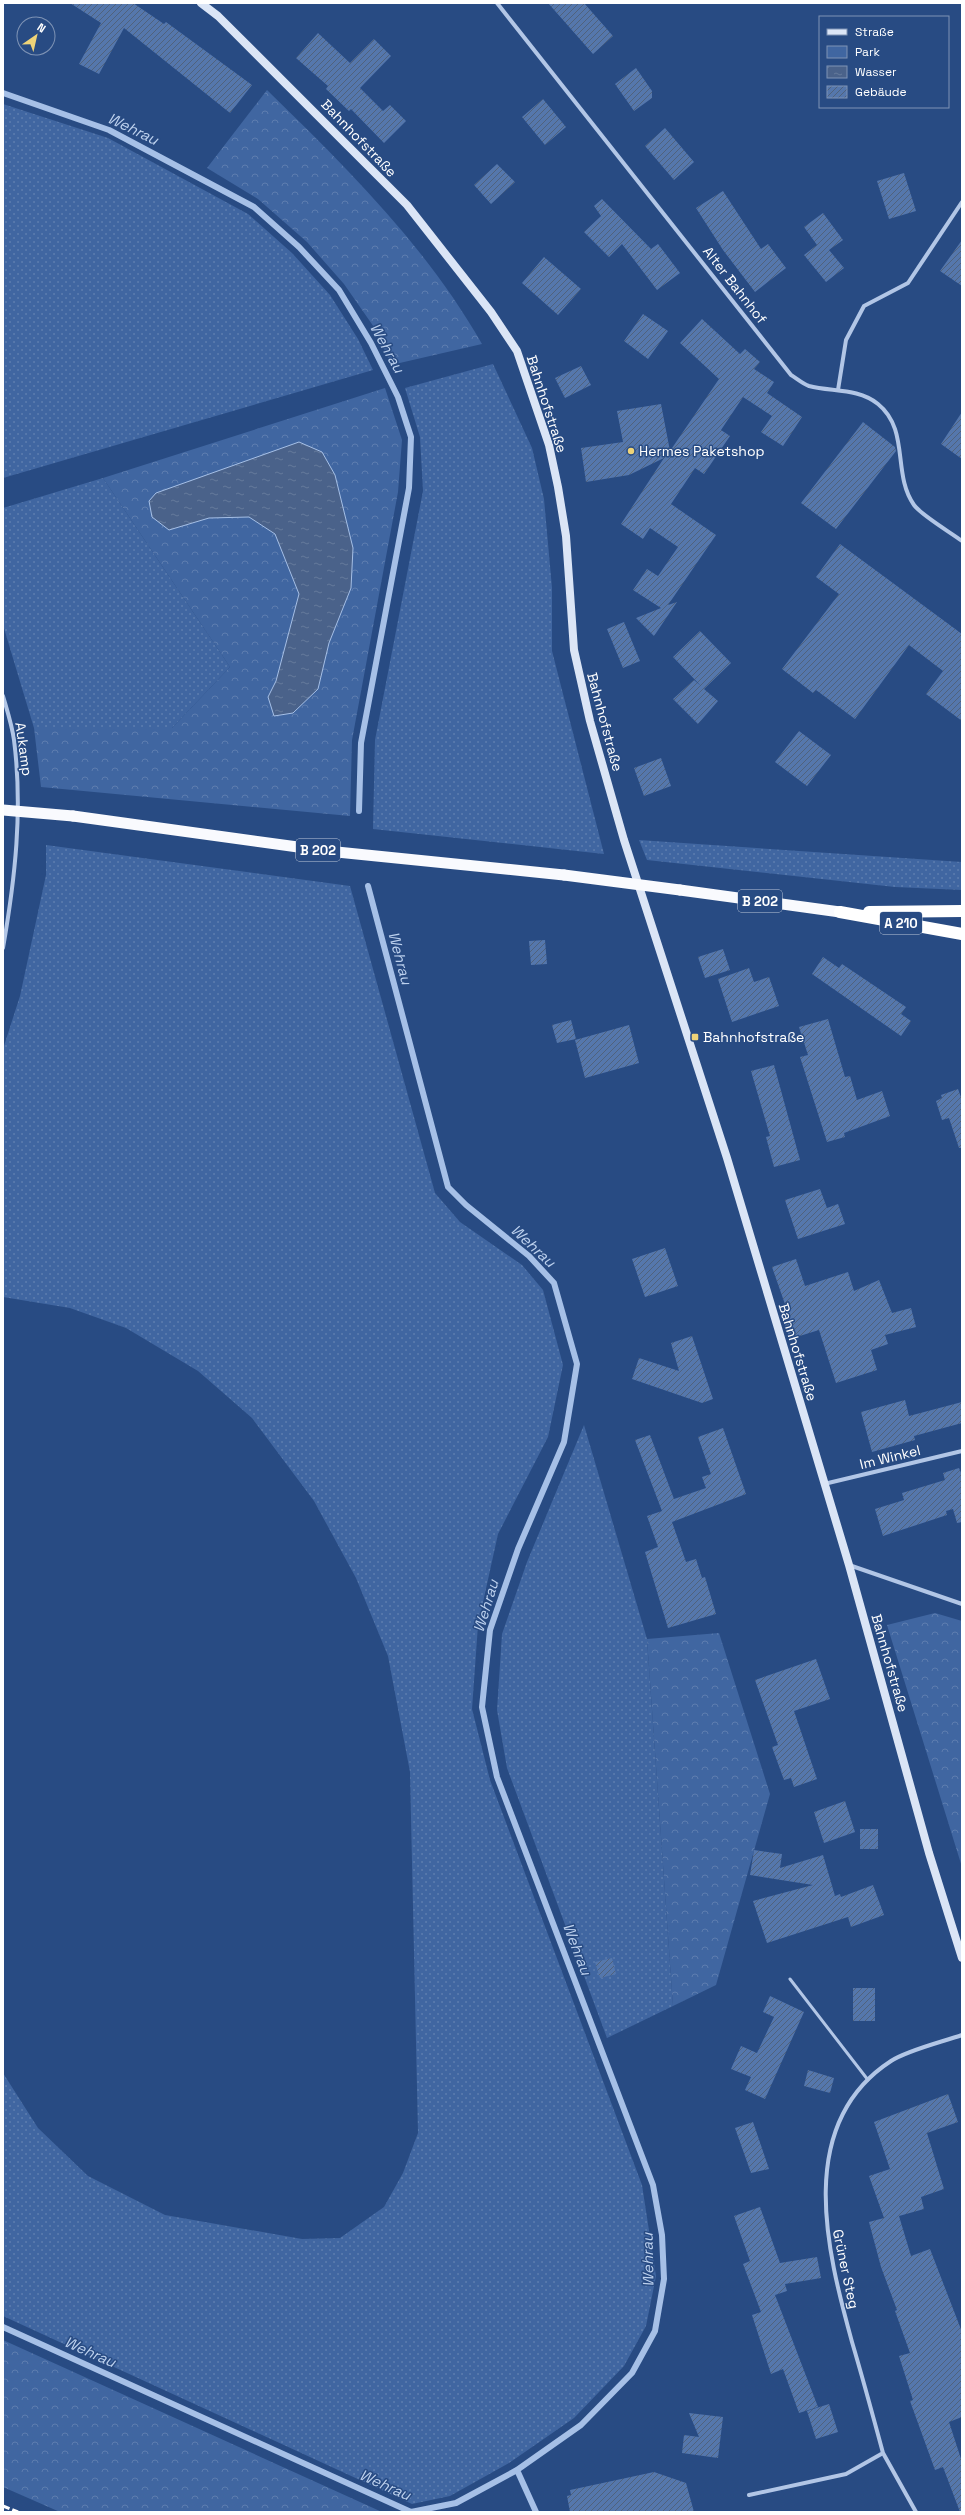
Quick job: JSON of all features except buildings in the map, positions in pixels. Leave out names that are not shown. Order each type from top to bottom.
[{"type":"highway","name":"B 202","points":[[3,810],[73,816],[327,851],[564,875],[840,912]]},
{"type":"highway","name":"A 210","points":[[840,912],[962,911]]},
{"type":"highway","name":"A 210","points":[[840,912],[962,934]]},
{"type":"main road","name":"Bahnhofstraße","points":[[201,3],[218,16],[316,112],[406,205],[491,312],[517,351],[549,446],[558,487],[566,536],[574,650],[590,721],[624,840],[727,1158],[849,1565],[929,1853],[962,1958]]},
{"type":"street","name":"Alter Bahnhof","points":[[497,3],[791,375],[808,385],[863,395],[879,405],[889,416],[896,429],[904,486],[914,506],[962,541]]},
{"type":"street","points":[[838,390],[846,340],[864,306],[908,283],[962,202]]},
{"type":"street","name":"Aukamp","points":[[3,696],[14,739],[18,795],[15,881],[3,948]]},
{"type":"street","name":"Im Winkel","points":[[824,1484],[962,1451]]},
{"type":"street","points":[[849,1565],[962,1604]]},
{"type":"street","name":"Grüner Steg","points":[[916,2512],[884,2453],[833,2274],[826,2229],[825,2186],[830,2150],[842,2116],[853,2096],[868,2080],[892,2061],[962,2035]]},
{"type":"street","points":[[749,2495],[846,2474],[884,2453]]},
{"type":"lane","points":[[790,1978],[868,2080]]},
{"type":"green space","points":[[267,90],[356,179],[411,241],[460,308],[482,344],[391,365],[376,330],[344,284],[307,242],[258,199],[207,168]]},
{"type":"green space","points":[[3,104],[108,138],[248,214],[292,253],[330,295],[358,339],[373,370],[3,478]]},
{"type":"green space","points":[[493,364],[532,448],[544,499],[552,588],[552,651],[604,854],[373,829],[375,740],[423,491],[420,437],[405,388]]},
{"type":"green space","points":[[385,388],[402,440],[398,492],[352,740],[350,816],[41,787],[34,728],[172,728],[230,667],[103,478]],"holes":[[[335,475],[353,548],[351,588],[329,643],[318,689],[268,697],[276,681],[299,594],[275,534],[249,517],[209,518],[169,530]]]},
{"type":"green space","points":[[103,478],[230,667],[172,728],[34,728],[3,625],[3,508]]},
{"type":"green space","points":[[639,840],[962,862],[962,890],[895,887],[647,860]]},
{"type":"green space","points":[[46,845],[350,886],[435,1193],[460,1222],[522,1265],[543,1290],[563,1365],[548,1437],[498,1534],[478,1625],[472,1709],[490,1780],[642,2185],[656,2276],[646,2326],[624,2366],[574,2418],[509,2463],[450,2496],[412,2504],[3,2316],[3,2073],[38,2128],[88,2176],[165,2215],[302,2239],[340,2238],[384,2207],[403,2173],[418,2133],[410,1772],[388,1656],[356,1578],[314,1501],[252,1418],[198,1371],[126,1328],[70,1308],[3,1297],[3,1049],[20,996],[46,875]]},
{"type":"green space","points":[[584,1425],[647,1639],[673,2006],[607,2038],[507,1768],[497,1710],[502,1634],[527,1562]]},
{"type":"green space","points":[[935,1613],[962,1621],[962,1867],[887,1625]]},
{"type":"green space","points":[[719,1633],[770,1794],[716,1985],[673,2006],[647,1639]]},
{"type":"green space","points":[[3,2340],[382,2512],[60,2512],[3,2487]]},
{"type":"water","points":[[299,442],[322,452],[335,475],[353,548],[351,588],[329,643],[318,689],[293,713],[274,716],[268,697],[276,681],[299,594],[275,534],[249,517],[209,518],[169,530],[152,517],[149,501],[156,493]]},
{"type":"waterway","name":"Wehrau","points":[[3,93],[109,130],[254,207],[299,247],[339,290],[371,343],[398,397],[411,437],[409,488],[361,743],[359,811]]},
{"type":"waterway","name":"Wehrau","points":[[3,2327],[411,2512],[456,2503],[517,2470],[581,2425],[632,2373],[655,2331],[664,2279],[662,2235],[653,2185],[497,1777],[482,1707],[490,1630],[518,1549],[564,1442],[577,1364],[554,1283],[529,1256],[466,1205],[448,1187],[368,886]]},
{"type":"waterway","points":[[517,2470],[536,2512]]},
{"type":"railway","points":[[3,2506],[18,2512]]},
{"type":"place","name":"Hermes Paketshop","points":[[631,451]]},
{"type":"place","name":"Bahnhofstraße","points":[[695,1037]]}]
